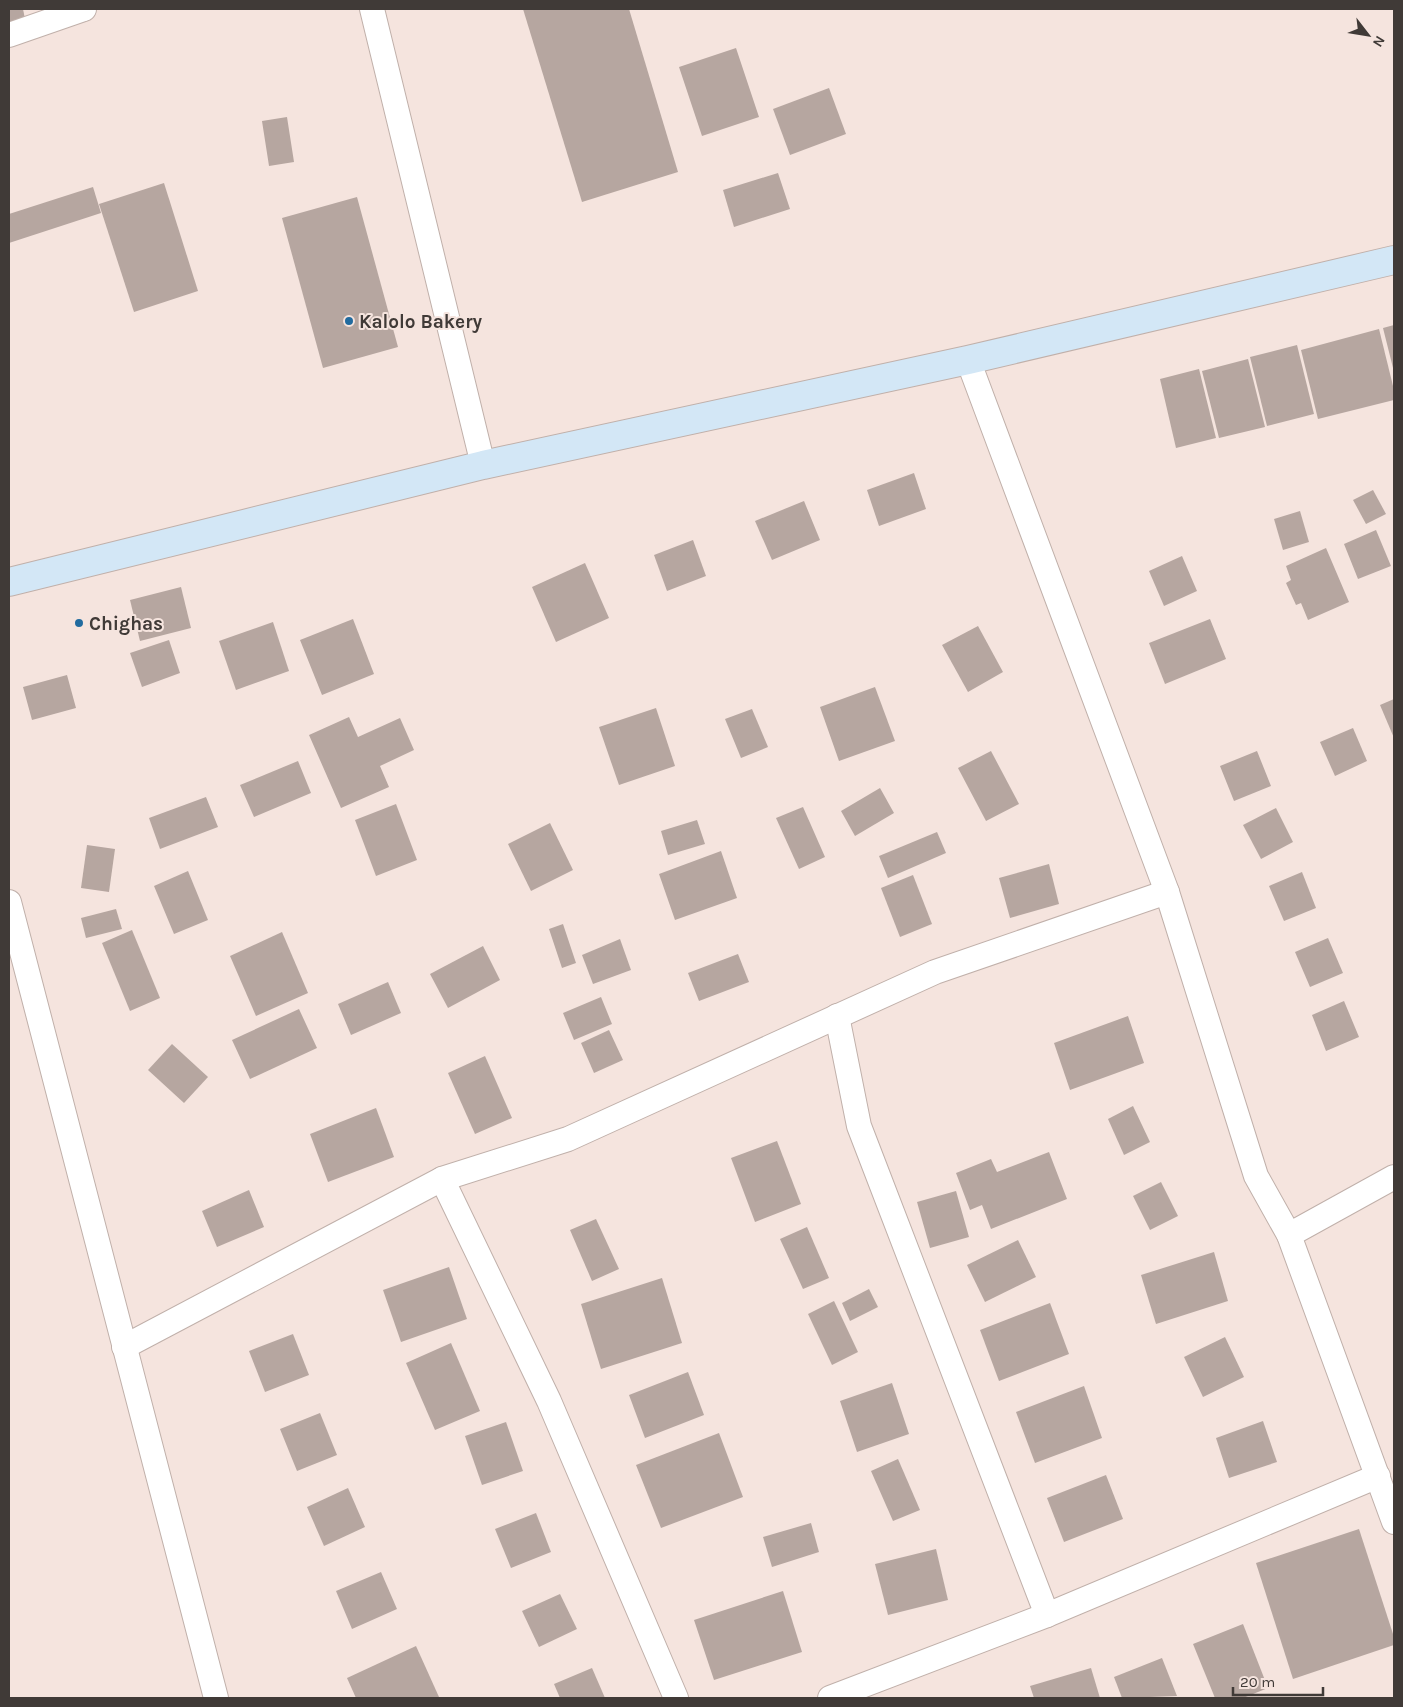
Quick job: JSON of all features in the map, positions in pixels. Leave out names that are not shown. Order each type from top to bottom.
[{"type":"main road","points":[[9,582],[483,465],[968,360],[1394,260]]},
{"type":"street","points":[[9,35],[84,9]]},
{"type":"street","points":[[372,9],[483,465]]},
{"type":"street","points":[[968,360],[1167,892],[1256,1176],[1289,1235],[1394,1522]]},
{"type":"street","points":[[124,1347],[442,1179],[568,1139],[935,972],[1167,892]]},
{"type":"street","points":[[9,902],[216,1698]]},
{"type":"street","points":[[837,1016],[859,1126],[1047,1615]]},
{"type":"street","points":[[1289,1235],[1394,1177]]},
{"type":"street","points":[[442,1179],[549,1402],[676,1698]]},
{"type":"street","points":[[830,1698],[1047,1615],[1378,1476]]},
{"type":"building","points":[[9,9],[23,9],[26,24],[9,28]]},
{"type":"building","points":[[523,9],[629,9],[678,172],[582,202]]},
{"type":"building","points":[[736,48],[759,117],[702,136],[679,67]]},
{"type":"building","points":[[829,88],[846,134],[790,155],[773,109]]},
{"type":"building","points":[[287,117],[294,162],[269,166],[262,121]]},
{"type":"building","points":[[778,173],[790,209],[734,227],[723,190]]},
{"type":"building","points":[[164,183],[198,291],[134,312],[99,204]]},
{"type":"building","points":[[93,187],[101,213],[9,243],[9,214]]},
{"type":"building","points":[[357,197],[398,347],[323,368],[282,218]]},
{"type":"building","points":[[1394,325],[1394,372],[1383,328]]},
{"type":"building","points":[[1379,329],[1394,390],[1394,400],[1318,419],[1301,350]]},
{"type":"building","points":[[1297,345],[1314,414],[1267,426],[1250,357]]},
{"type":"building","points":[[1248,359],[1265,427],[1219,438],[1202,371]]},
{"type":"building","points":[[1199,369],[1216,438],[1176,448],[1160,379]]},
{"type":"building","points":[[914,473],[926,509],[879,526],[867,490]]},
{"type":"building","points":[[1373,490],[1386,514],[1366,524],[1353,500]]},
{"type":"building","points":[[804,501],[820,540],[772,560],[755,521]]},
{"type":"building","points":[[1300,511],[1309,542],[1283,550],[1274,519]]},
{"type":"building","points":[[1376,530],[1391,566],[1358,579],[1344,544]]},
{"type":"building","points":[[693,540],[706,576],[667,591],[654,555]]},
{"type":"building","points":[[1326,548],[1349,602],[1308,620],[1301,603],[1296,605],[1286,583],[1291,580],[1286,566]]},
{"type":"building","points":[[1182,556],[1197,591],[1164,606],[1149,571]]},
{"type":"building","points":[[585,563],[609,618],[556,642],[532,587]]},
{"type":"building","points":[[181,587],[191,628],[140,641],[130,600]]},
{"type":"building","points":[[353,619],[374,674],[322,695],[300,640]]},
{"type":"building","points":[[1210,619],[1226,659],[1165,684],[1149,643]]},
{"type":"building","points":[[273,622],[289,671],[236,690],[219,641]]},
{"type":"building","points":[[978,626],[1003,672],[968,692],[942,645]]},
{"type":"building","points":[[169,640],[180,673],[142,687],[130,653]]},
{"type":"building","points":[[67,675],[76,708],[32,720],[23,687]]},
{"type":"building","points":[[875,687],[895,741],[839,761],[820,707]]},
{"type":"building","points":[[1394,699],[1394,738],[1380,705]]},
{"type":"building","points":[[656,708],[675,766],[619,785],[599,727]]},
{"type":"building","points":[[752,709],[768,747],[741,758],[725,719]]},
{"type":"building","points":[[349,717],[358,737],[400,718],[414,750],[380,766],[389,787],[341,808],[309,735]]},
{"type":"building","points":[[1353,728],[1367,761],[1335,776],[1320,742]]},
{"type":"building","points":[[991,751],[1019,804],[986,821],[958,768]]},
{"type":"building","points":[[1257,751],[1271,786],[1234,801],[1220,766]]},
{"type":"building","points":[[298,761],[311,793],[254,817],[240,785]]},
{"type":"building","points":[[880,788],[894,813],[855,836],[841,811]]},
{"type":"building","points":[[206,797],[218,827],[160,849],[149,818]]},
{"type":"building","points":[[396,804],[417,860],[376,876],[355,820]]},
{"type":"building","points":[[803,807],[825,857],[799,869],[776,818]]},
{"type":"building","points":[[1276,808],[1293,842],[1261,859],[1243,825]]},
{"type":"building","points":[[697,820],[705,844],[668,855],[661,831]]},
{"type":"building","points":[[550,823],[573,870],[531,891],[508,844]]},
{"type":"building","points":[[937,832],[946,853],[888,878],[879,856]]},
{"type":"building","points":[[87,845],[115,849],[109,892],[81,888]]},
{"type":"building","points":[[721,851],[737,898],[675,920],[659,874]]},
{"type":"building","points":[[1049,864],[1059,904],[1010,918],[999,878]]},
{"type":"building","points":[[188,871],[208,920],[174,934],[154,886]]},
{"type":"building","points":[[1302,872],[1316,908],[1284,921],[1269,886]]},
{"type":"building","points":[[913,875],[932,924],[900,937],[881,888]]},
{"type":"building","points":[[116,909],[122,929],[86,938],[81,918]]},
{"type":"building","points":[[563,924],[576,963],[562,968],[549,929]]},
{"type":"building","points":[[132,930],[160,998],[130,1011],[102,943]]},
{"type":"building","points":[[282,932],[308,993],[256,1016],[230,956]]},
{"type":"building","points":[[1328,938],[1343,973],[1310,987],[1295,952]]},
{"type":"building","points":[[620,939],[631,970],[593,984],[582,955]]},
{"type":"building","points":[[483,946],[500,980],[448,1008],[430,974]]},
{"type":"building","points":[[738,954],[749,982],[699,1001],[688,973]]},
{"type":"building","points":[[388,982],[401,1013],[351,1035],[338,1004]]},
{"type":"building","points":[[601,997],[612,1024],[574,1040],[563,1013]]},
{"type":"building","points":[[1344,1001],[1359,1037],[1326,1051],[1312,1015]]},
{"type":"building","points":[[299,1009],[317,1048],[250,1079],[232,1040]]},
{"type":"building","points":[[1128,1016],[1144,1063],[1070,1090],[1054,1043]]},
{"type":"building","points":[[609,1030],[623,1060],[594,1073],[581,1043]]},
{"type":"building","points":[[172,1044],[208,1077],[184,1103],[148,1070]]},
{"type":"building","points":[[485,1056],[512,1118],[475,1134],[448,1073]]},
{"type":"building","points":[[1133,1106],[1150,1142],[1124,1155],[1108,1119]]},
{"type":"building","points":[[376,1108],[394,1157],[328,1182],[310,1134]]},
{"type":"building","points":[[777,1141],[801,1204],[755,1222],[731,1158]]},
{"type":"building","points":[[1049,1152],[1067,1199],[991,1229],[982,1205],[970,1210],[956,1173],[991,1159],[997,1172]]},
{"type":"building","points":[[1161,1182],[1178,1216],[1150,1230],[1133,1196]]},
{"type":"building","points":[[249,1190],[264,1227],[217,1247],[202,1211]]},
{"type":"building","points":[[956,1191],[969,1237],[930,1248],[917,1202]]},
{"type":"building","points":[[596,1219],[619,1269],[592,1281],[570,1230]]},
{"type":"building","points":[[807,1227],[829,1278],[803,1289],[780,1239]]},
{"type":"building","points":[[1018,1240],[1036,1277],[985,1302],[967,1265]]},
{"type":"building","points":[[1214,1252],[1228,1301],[1156,1324],[1141,1275]]},
{"type":"building","points":[[449,1267],[467,1319],[401,1342],[383,1290]]},
{"type":"building","points":[[662,1278],[682,1343],[601,1369],[581,1304]]},
{"type":"building","points":[[869,1289],[878,1307],[850,1321],[842,1303]]},
{"type":"building","points":[[834,1301],[858,1352],[832,1365],[808,1314]]},
{"type":"building","points":[[1050,1303],[1069,1354],[999,1381],[980,1330]]},
{"type":"building","points":[[293,1334],[309,1375],[265,1392],[249,1351]]},
{"type":"building","points":[[1225,1337],[1244,1377],[1203,1397],[1184,1357]]},
{"type":"building","points":[[451,1343],[480,1411],[435,1430],[406,1363]]},
{"type":"building","points":[[688,1372],[704,1415],[645,1438],[629,1395]]},
{"type":"building","points":[[892,1383],[909,1434],[857,1452],[840,1401]]},
{"type":"building","points":[[1084,1386],[1102,1438],[1035,1463],[1016,1412]]},
{"type":"building","points":[[320,1413],[337,1455],[297,1471],[280,1429]]},
{"type":"building","points":[[1263,1421],[1277,1462],[1229,1478],[1216,1438]]},
{"type":"building","points":[[506,1422],[523,1471],[482,1485],[465,1436]]},
{"type":"building","points":[[719,1433],[743,1497],[661,1528],[636,1465]]},
{"type":"building","points":[[898,1459],[920,1510],[893,1521],[871,1471]]},
{"type":"building","points":[[1106,1475],[1123,1519],[1064,1542],[1047,1498]]},
{"type":"building","points":[[348,1488],[365,1527],[324,1546],[307,1507]]},
{"type":"building","points":[[536,1513],[551,1552],[511,1568],[495,1529]]},
{"type":"building","points":[[811,1523],[819,1552],[772,1567],[763,1537]]},
{"type":"building","points":[[1359,1529],[1394,1637],[1394,1645],[1293,1679],[1256,1563]]},
{"type":"building","points":[[936,1549],[948,1600],[888,1615],[875,1564]]},
{"type":"building","points":[[381,1572],[397,1609],[352,1629],[336,1591]]},
{"type":"building","points":[[783,1591],[802,1652],[714,1680],[694,1620]]},
{"type":"building","points":[[560,1594],[577,1629],[539,1647],[522,1611]]},
{"type":"building","points":[[1243,1624],[1268,1688],[1243,1698],[1215,1698],[1193,1644]]},
{"type":"building","points":[[416,1646],[439,1697],[356,1698],[347,1678]]},
{"type":"building","points":[[1162,1658],[1177,1696],[1122,1698],[1114,1677]]},
{"type":"building","points":[[592,1668],[605,1698],[560,1698],[554,1684]]},
{"type":"building","points":[[1091,1668],[1100,1698],[1034,1698],[1030,1686]]},
{"type":"place","name":"Kalolo Bakery","points":[[349,321]]},
{"type":"place","name":"Chighas","points":[[79,623]]}]
